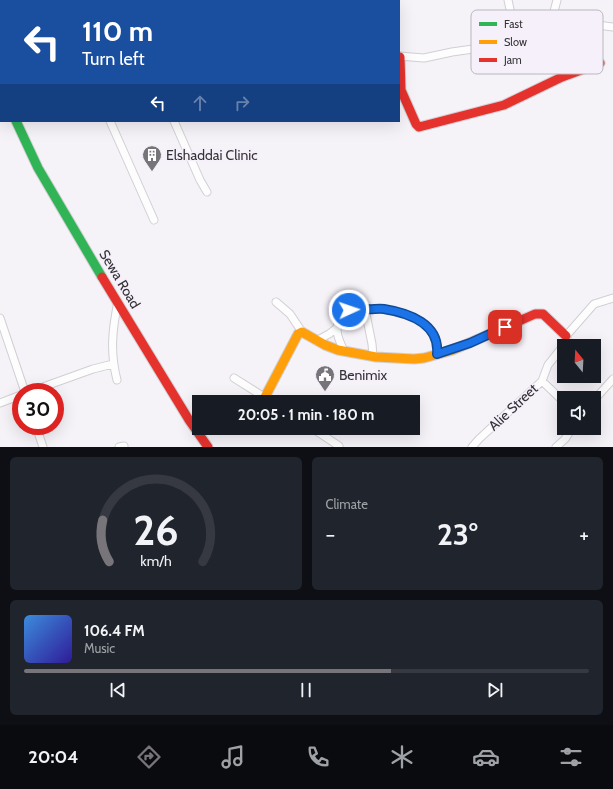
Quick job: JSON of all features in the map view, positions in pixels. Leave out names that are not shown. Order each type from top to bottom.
[{"type":"street","points":[[508,0],[510,10]]},
{"type":"street","points":[[554,10],[556,0]]},
{"type":"street","points":[[603,26],[613,27]]},
{"type":"street","points":[[471,49],[424,58],[400,56],[401,90],[416,124],[420,127],[504,105],[570,74]]},
{"type":"street","name":"Sewa Road","points":[[16,122],[38,168],[189,420],[208,447]]},
{"type":"street","points":[[110,122],[154,220]]},
{"type":"street","points":[[174,122],[200,180],[207,192]]},
{"type":"street","name":"Alie Street","points":[[472,447],[542,381],[548,365],[560,350],[567,338],[566,336],[594,304],[613,298]]},
{"type":"street","points":[[117,380],[113,364],[112,326],[118,302]]},
{"type":"street","points":[[276,302],[290,314],[302,332],[327,346],[353,354],[398,358],[423,358],[470,343],[535,314],[543,314],[566,336]]},
{"type":"street","points":[[344,351],[338,337],[338,322],[349,310],[356,306],[361,306],[365,309],[385,309],[404,313],[413,317],[429,328],[435,336],[438,347],[437,354]]},
{"type":"street","points":[[365,309],[373,356]]},
{"type":"street","points":[[0,318],[22,383]]},
{"type":"street","points":[[316,341],[338,327]]},
{"type":"street","points":[[270,395],[298,334],[302,332]]},
{"type":"street","points":[[53,383],[93,368],[113,364]]},
{"type":"street","points":[[234,378],[260,395]]},
{"type":"street","points":[[601,393],[613,380]]},
{"type":"street","points":[[542,381],[557,395]]},
{"type":"street","points":[[0,403],[12,398]]},
{"type":"street","points":[[39,435],[44,447]]},
{"type":"street","points":[[322,435],[339,446]]},
{"type":"street","points":[[556,447],[566,439],[568,435]]},
{"type":"street","points":[[119,447],[124,447]]},
{"type":"traffic: fast","points":[[16,122],[38,168],[102,277]]},
{"type":"traffic: slow","points":[[266,395],[298,334],[302,332],[325,345],[338,350],[376,357],[414,359],[424,358],[453,350],[508,326]]},
{"type":"traffic: jam","points":[[400,57],[401,90],[416,124],[419,127],[504,105],[570,74]]},
{"type":"traffic: jam","points":[[102,277],[189,420],[208,447]]},
{"type":"traffic: jam","points":[[508,326],[535,314],[543,314],[566,336]]},
{"type":"place","name":"Elshaddai Clinic","points":[[152,172]]},
{"type":"place","name":"Benimix","points":[[325,392]]},
{"type":"route","points":[[349,310],[356,306],[361,306],[365,309],[385,309],[404,313],[413,317],[429,328],[435,336],[438,347],[437,354],[470,343],[505,327]]}]
